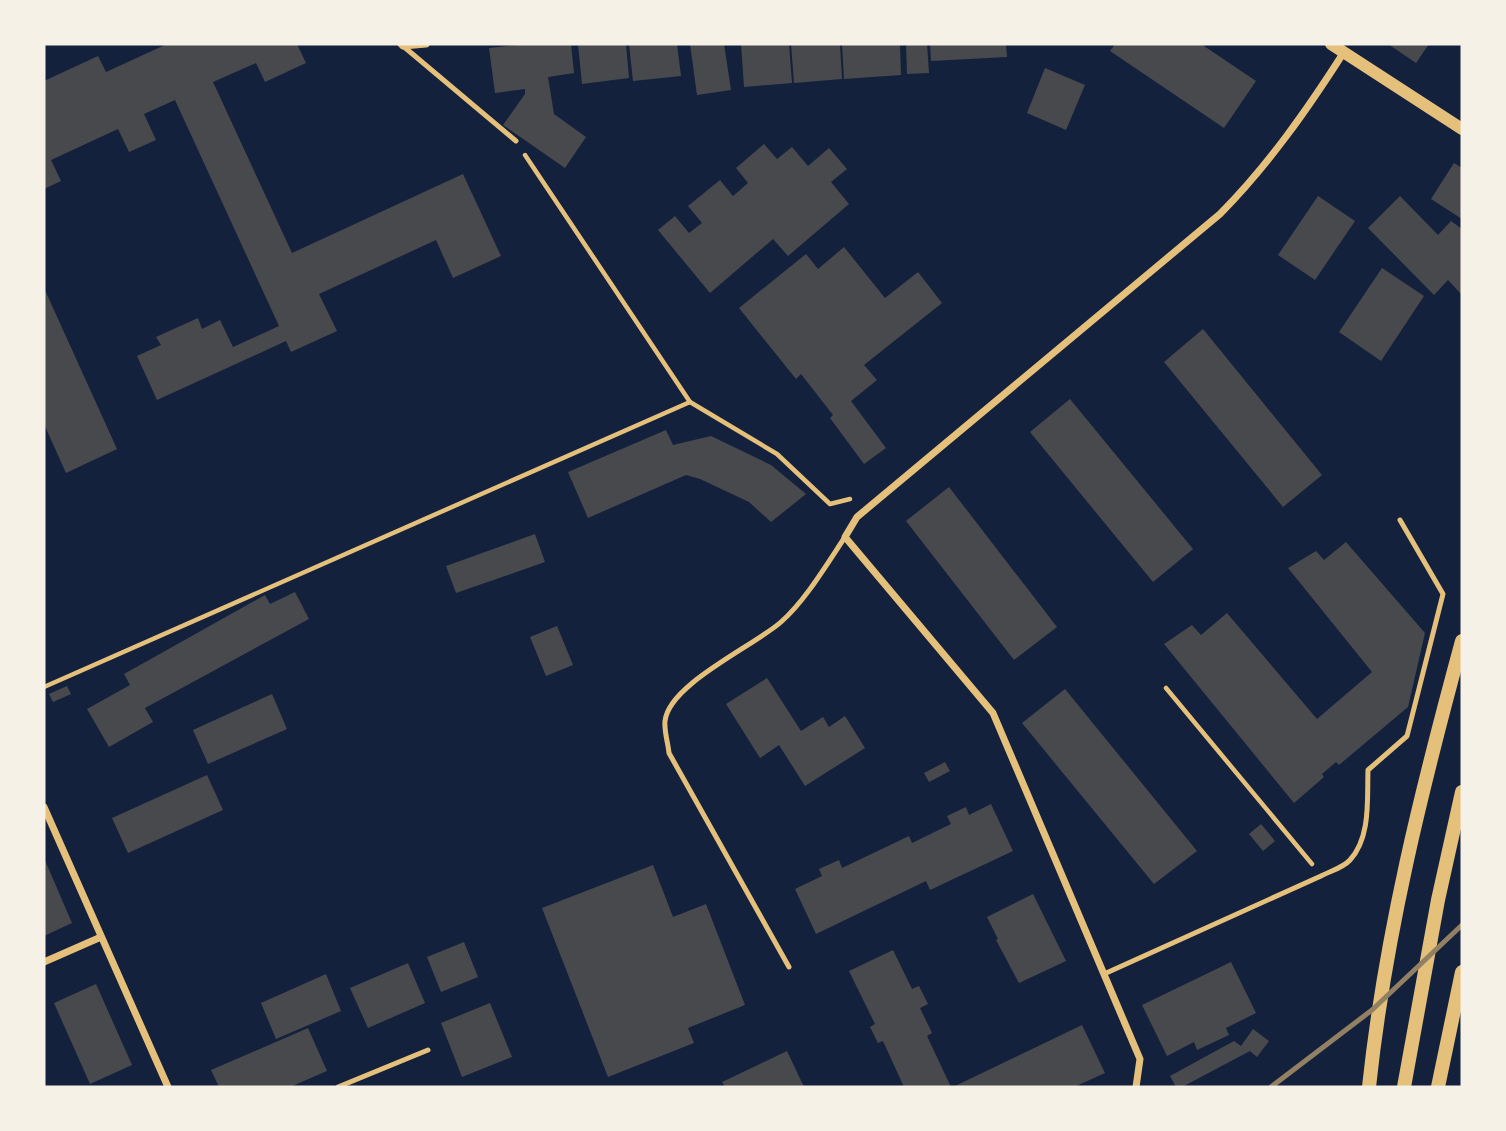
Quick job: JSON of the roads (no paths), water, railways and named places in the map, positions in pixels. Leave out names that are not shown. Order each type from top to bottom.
[{"type":"main road","points":[[1370,1087],[1376,1024],[1399,893],[1462,641]]},
{"type":"main road","points":[[1404,1087],[1438,900],[1462,792]]},
{"type":"main road","points":[[1438,1087],[1462,972]]},
{"type":"street","points":[[402,45],[426,44]]},
{"type":"street","points":[[1331,44],[1462,129]]},
{"type":"street","points":[[1136,1087],[1140,1059],[993,713],[845,537],[857,517],[1220,214],[1285,141],[1344,52]]},
{"type":"street","points":[[44,807],[168,1087]]},
{"type":"street","points":[[44,962],[101,936]]},
{"type":"lane","points":[[402,45],[516,141]]},
{"type":"lane","points":[[1104,974],[1351,860],[1361,842],[1367,817],[1368,770],[1407,736],[1443,594],[1400,520]]},
{"type":"lane","points":[[789,967],[669,753],[665,719],[680,694],[703,674],[781,622],[817,578],[845,537]]},
{"type":"lane","points":[[338,1087],[428,1050]]},
{"type":"railway","points":[[1271,1087],[1372,1010],[1462,925]]}]
